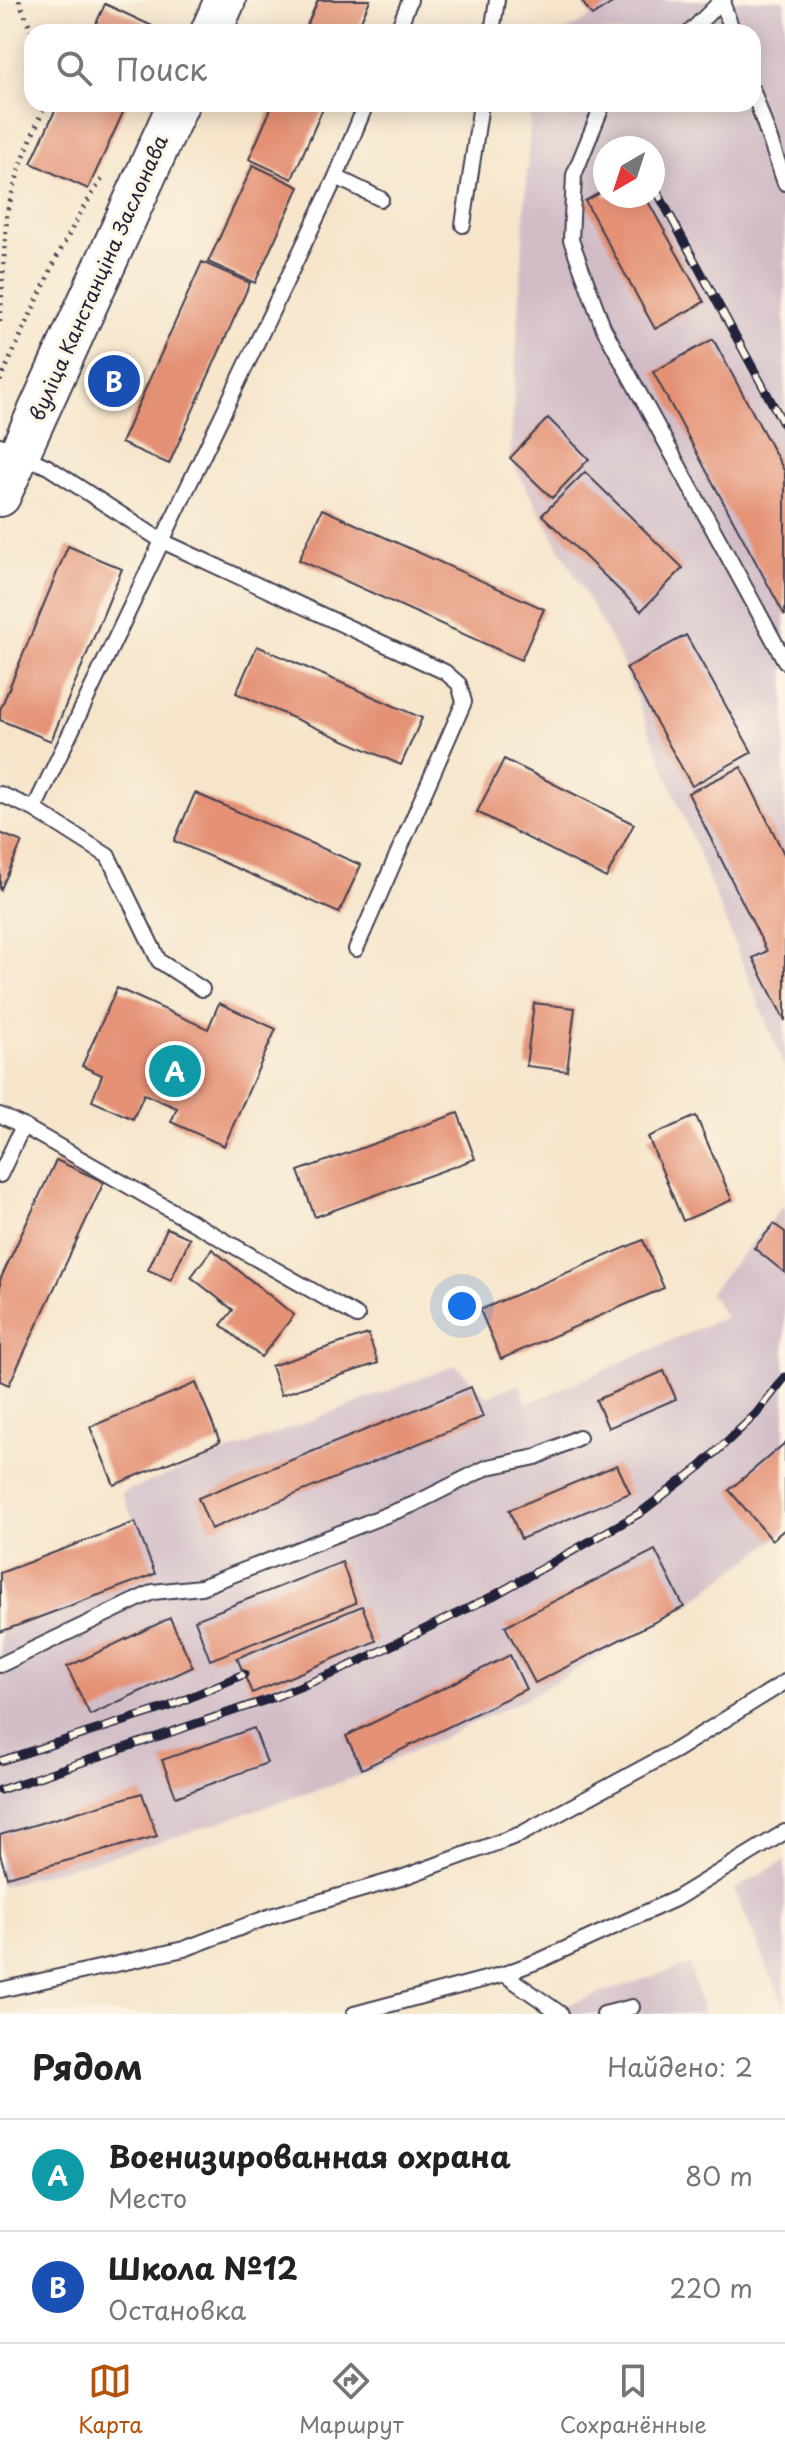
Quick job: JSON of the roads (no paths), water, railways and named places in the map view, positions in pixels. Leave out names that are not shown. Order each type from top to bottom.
[{"type":"street","points":[[214,24],[225,0]]},
{"type":"street","name":"вуліца Канстанціна Заслонава","points":[[0,496],[10,449],[174,112]]},
{"type":"lane","points":[[400,24],[410,0]]},
{"type":"lane","points":[[493,24],[497,0]]},
{"type":"lane","points":[[699,24],[723,1],[730,24]]},
{"type":"lane","points":[[34,809],[336,177],[363,112]]},
{"type":"lane","points":[[463,225],[480,112]]},
{"type":"lane","points":[[600,112],[574,175],[571,240],[603,327],[785,661]]},
{"type":"lane","points":[[760,112],[785,183]]},
{"type":"lane","points":[[336,177],[381,199]]},
{"type":"lane","points":[[10,449],[48,467],[162,541],[445,672],[459,684],[464,702],[356,949]]},
{"type":"lane","points":[[0,794],[34,809],[108,856],[159,961],[202,989]]},
{"type":"lane","points":[[0,1115],[357,1316]]},
{"type":"lane","points":[[0,1175],[23,1126]]},
{"type":"lane","points":[[0,1665],[153,1592],[201,1587],[412,1505],[488,1467],[536,1457],[579,1437]]},
{"type":"lane","points":[[0,1990],[184,1949],[271,1916],[401,1878],[521,1834],[676,1750],[785,1682]]},
{"type":"lane","points":[[354,2014],[504,1974],[541,1960],[675,1899],[785,1832]]},
{"type":"lane","points":[[504,1974],[561,2014]]},
{"type":"lane","points":[[604,2014],[632,2007]]},
{"type":"railway","points":[[665,206],[785,427]]},
{"type":"railway","points":[[0,1790],[272,1698],[341,1670],[493,1596],[640,1513],[701,1466],[756,1414],[785,1377]]},
{"type":"railway","points":[[0,1761],[168,1707],[244,1674]]},
{"type":"place","name":"Школа №12","points":[[114,381]]},
{"type":"place","name":"Военизированная охрана","points":[[175,1071]]}]
